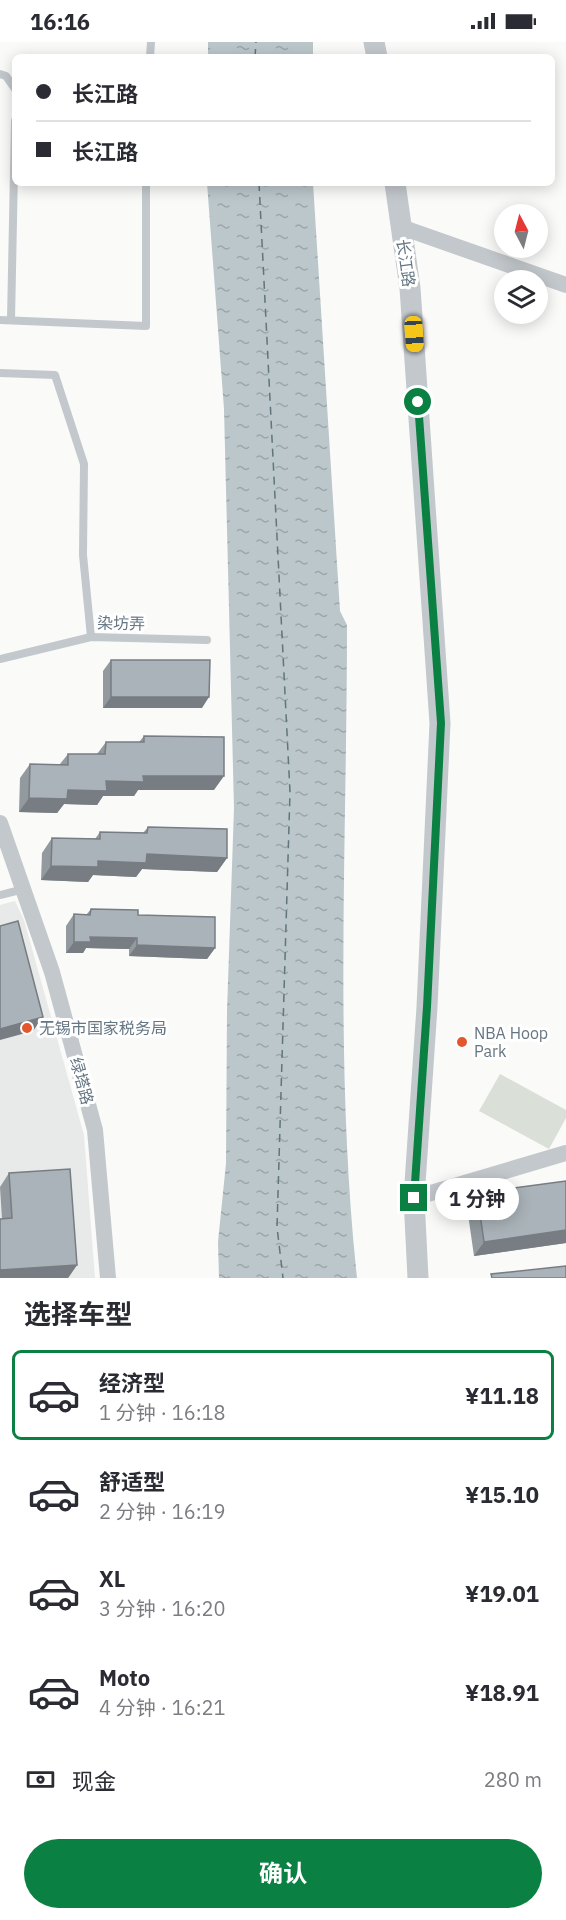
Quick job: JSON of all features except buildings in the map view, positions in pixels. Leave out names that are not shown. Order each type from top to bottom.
[{"type":"street","name":"长江路","points":[[395,186],[410,288],[441,723],[427,1007],[414,1198],[418,1278]]},
{"type":"street","points":[[401,227],[566,285]]},
{"type":"street","name":"绿塔路","points":[[0,823],[52,972],[95,1130],[108,1278]]},
{"type":"street","points":[[414,1198],[566,1153]]},
{"type":"lane","points":[[0,74],[6,76],[12,85]]},
{"type":"lane","points":[[11,320],[14,186]]},
{"type":"lane","points":[[0,320],[146,326],[146,186]]},
{"type":"lane","points":[[0,373],[55,375],[84,464],[83,555],[91,638]]},
{"type":"lane","name":"染坊弄","points":[[0,659],[91,638],[207,640]]},
{"type":"lane","points":[[0,895],[24,889]]},
{"type":"shaded area","name":"无锡市国家税务局","points":[[15,901],[24,920],[84,1135],[95,1278],[0,1278],[0,905]]},
{"type":"shaded area","points":[[500,1074],[566,1110],[566,1118],[549,1149],[479,1111]]},
{"type":"water","points":[[208,42],[313,42],[313,54],[208,54]]},
{"type":"water","points":[[207,186],[313,186],[340,611],[347,625],[344,1034],[350,1197],[357,1278],[219,1278],[218,1242],[226,1163],[227,1011],[234,808],[224,409]]},
{"type":"ferry route","points":[[255,54],[256,42]]},
{"type":"ferry route","points":[[259,186],[290,792],[277,1227],[283,1278]]},
{"type":"place","name":"无锡市国家税务局","points":[[27,1028]]},
{"type":"place","name":"NBA Hoop Park","points":[[462,1042]]},
{"type":"route","points":[[414,1198],[427,1007],[441,723],[418,402]]}]
